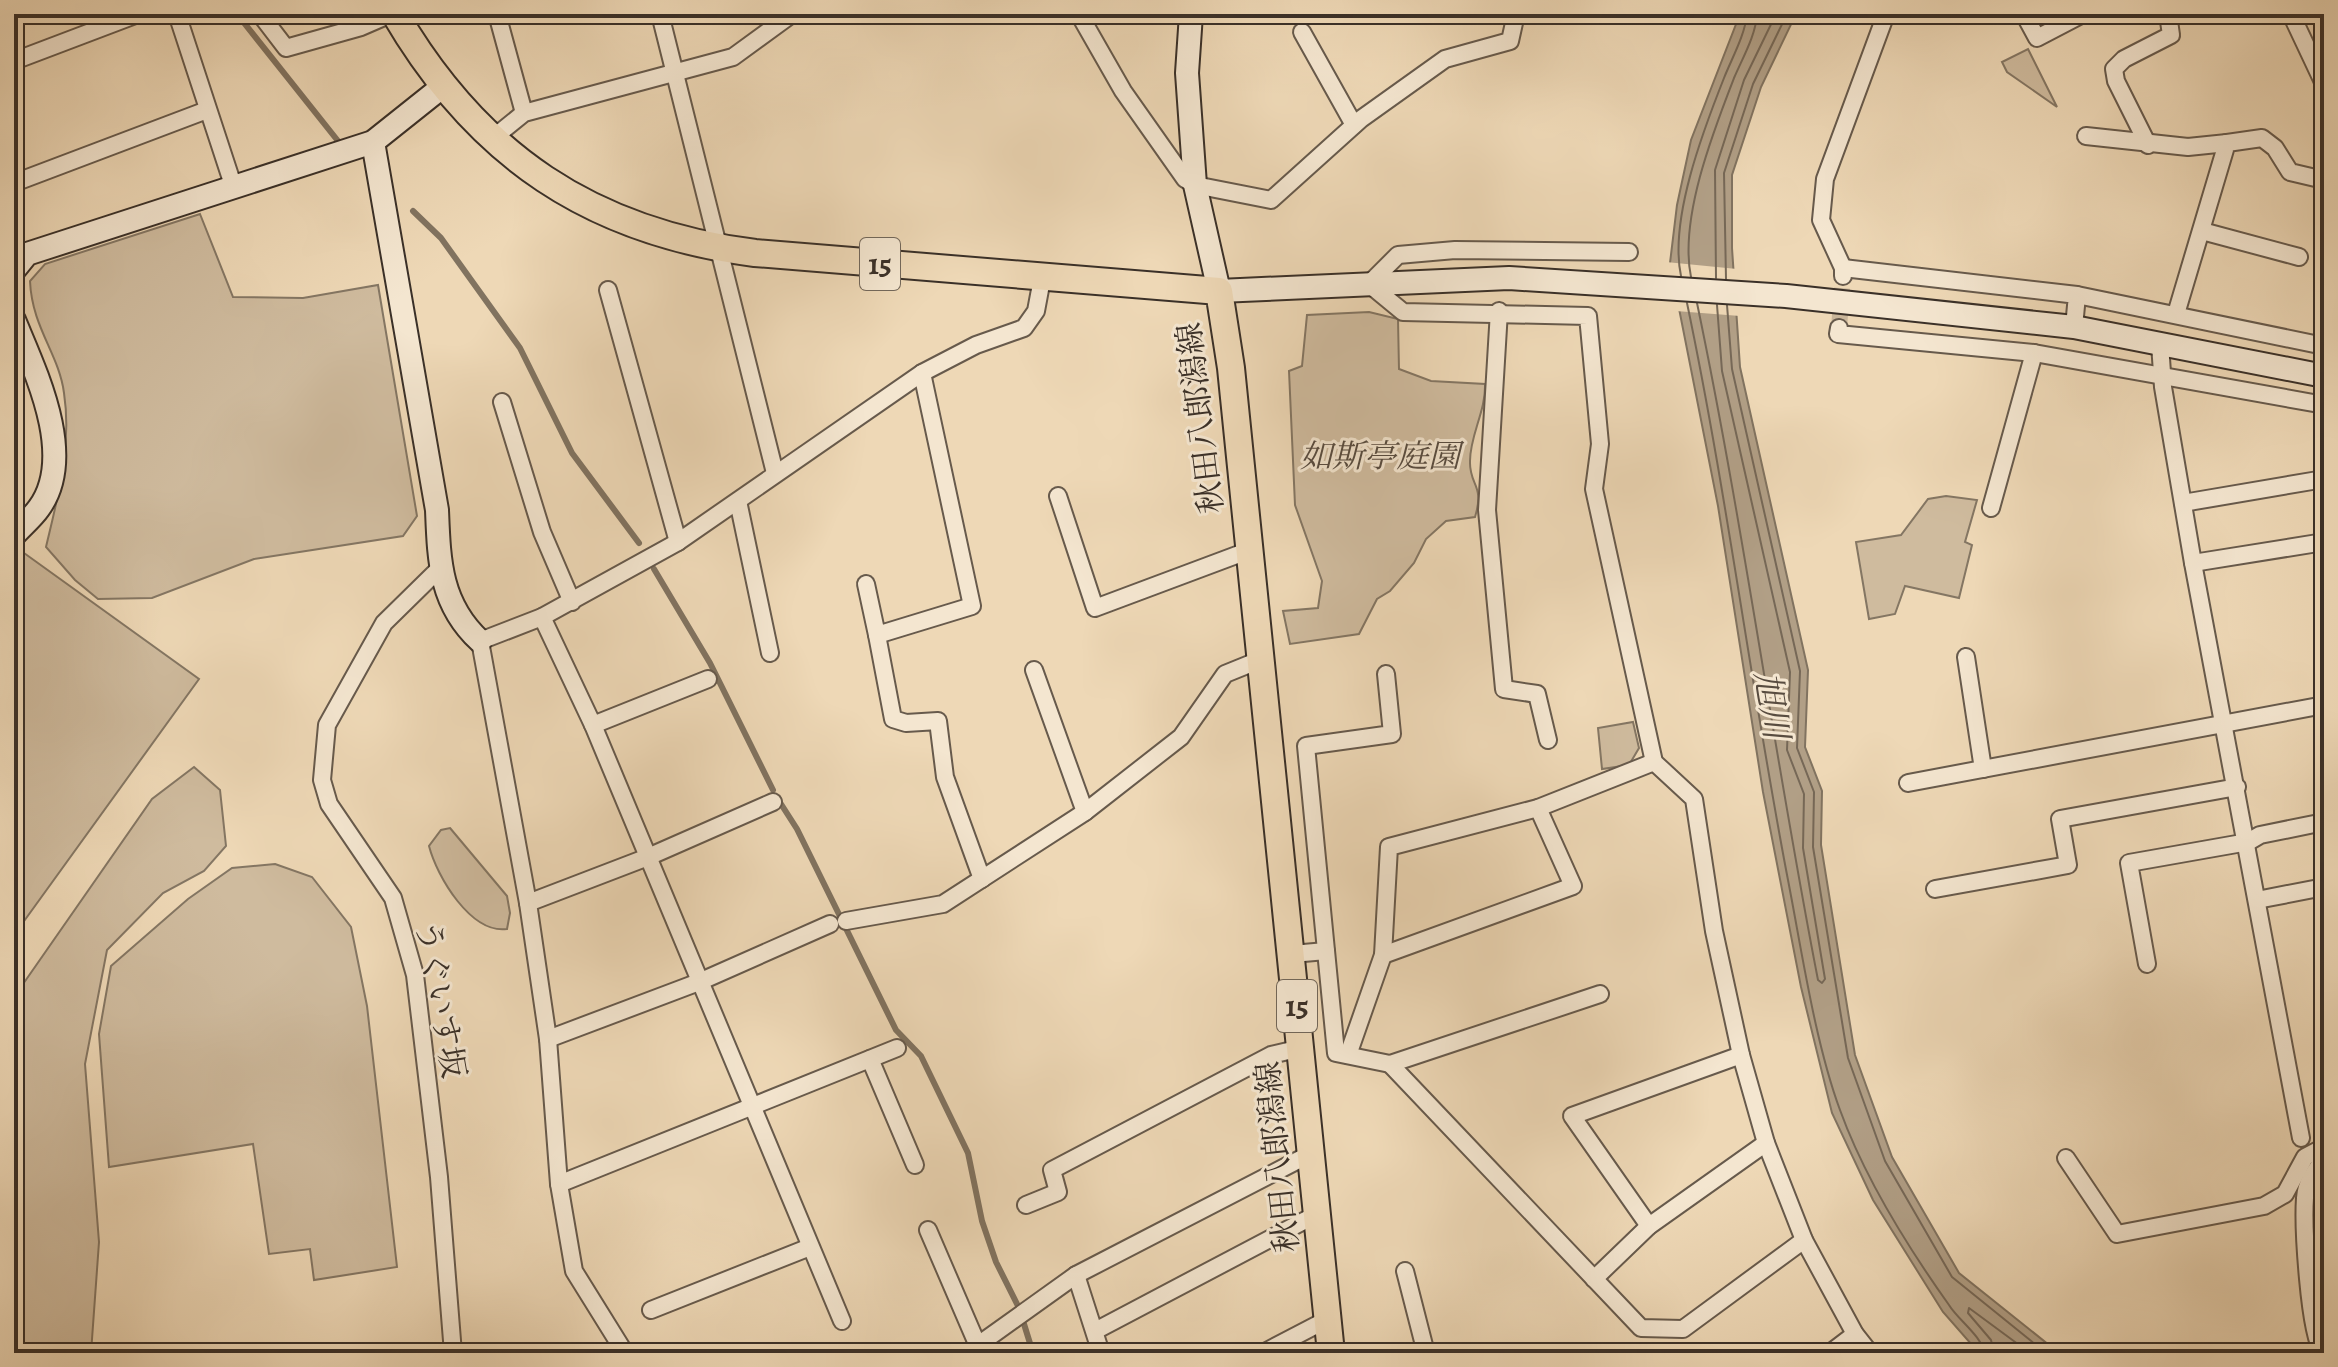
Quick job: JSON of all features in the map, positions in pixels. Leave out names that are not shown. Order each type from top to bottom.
[{"type":"main road","name":"秋田八郎潟線","points":[[393,14],[442,87],[492,139],[535,174],[587,205],[655,232],[717,248],[1042,279],[1219,291],[1231,368],[1262,659],[1331,1353]]},
{"type":"street","points":[[14,61],[90,22],[138,14]]},
{"type":"street","points":[[177,14],[234,188]]},
{"type":"street","points":[[260,14],[286,48],[361,27],[393,14]]},
{"type":"street","points":[[497,14],[524,113]]},
{"type":"street","points":[[660,14],[775,473]]},
{"type":"street","points":[[492,139],[524,113],[733,57],[774,20],[792,14]]},
{"type":"street","points":[[1079,14],[1123,91],[1177,169],[1195,185],[1271,200],[1354,125],[1445,59],[1510,41],[1516,14]]},
{"type":"street","points":[[1191,14],[1187,73],[1195,185],[1219,291],[1509,278],[1786,296],[2074,327],[2324,376]]},
{"type":"street","points":[[1886,14],[1825,179],[1821,220],[1843,272],[2077,295],[2324,346]]},
{"type":"street","points":[[2024,14],[2037,38],[2083,14]]},
{"type":"street","points":[[2148,145],[2116,81],[2114,69],[2124,59],[2171,35],[2168,14]]},
{"type":"street","points":[[2291,14],[2324,84]]},
{"type":"street","points":[[1302,32],[1354,125]]},
{"type":"street","points":[[14,270],[27,254],[373,142],[442,87]]},
{"type":"street","points":[[14,183],[207,110]]},
{"type":"street","points":[[2086,136],[2188,147],[2262,138],[2275,148],[2290,172],[2324,180]]},
{"type":"street","points":[[373,142],[437,510],[439,569],[448,597],[465,627],[480,641],[528,903],[548,1039],[559,1184],[574,1271],[625,1353]]},
{"type":"street","points":[[2176,314],[2227,143]]},
{"type":"street","points":[[2202,231],[2299,257]]},
{"type":"street","points":[[1369,284],[1398,255],[1455,250],[1629,252]]},
{"type":"street","points":[[480,641],[542,617],[678,542],[922,373],[976,345],[1024,328],[1036,311],[1042,279]]},
{"type":"street","points":[[1369,284],[1403,312],[1499,311],[1588,316],[1600,444],[1594,489],[1654,762],[1694,799],[1714,931],[1741,1055],[1766,1143],[1804,1240],[1855,1334],[1870,1353]]},
{"type":"street","points":[[608,290],[678,542]]},
{"type":"street","points":[[2074,327],[2077,295]]},
{"type":"street","points":[[1499,311],[1487,510],[1504,689],[1537,694],[1548,740]]},
{"type":"street","points":[[14,320],[53,424],[51,474],[41,506],[14,535]]},
{"type":"street","points":[[1839,328],[1838,334],[2034,353],[2319,404],[2324,398]]},
{"type":"street","points":[[2160,344],[2161,374],[2193,563],[2248,842],[2301,1138]]},
{"type":"street","points":[[1991,508],[2034,353]]},
{"type":"street","points":[[877,635],[972,606],[922,373]]},
{"type":"street","points":[[502,402],[542,532],[572,602]]},
{"type":"street","points":[[2183,503],[2324,479]]},
{"type":"street","points":[[1058,496],[1095,608],[1250,550]]},
{"type":"street","points":[[738,501],[770,653]]},
{"type":"street","points":[[2193,563],[2324,542]]},
{"type":"street","name":"うぐいす坂","points":[[439,569],[384,623],[327,725],[322,780],[329,804],[393,898],[415,975],[439,1177],[453,1353]]},
{"type":"street","points":[[866,584],[893,719],[906,723],[938,721],[945,777],[982,879]]},
{"type":"street","points":[[542,617],[593,725],[842,1321]]},
{"type":"street","points":[[1966,657],[1983,769]]},
{"type":"street","points":[[548,1039],[699,982],[838,922],[943,904],[1085,812],[1181,737],[1225,674],[1262,659]]},
{"type":"street","points":[[1034,670],[1085,812]]},
{"type":"street","points":[[1386,674],[1392,734],[1306,746],[1336,1053],[1390,1064],[1600,994]]},
{"type":"street","points":[[593,725],[708,679]]},
{"type":"street","points":[[1908,783],[2324,705]]},
{"type":"street","points":[[1348,1055],[1383,955],[1389,847],[1538,808],[1654,762]]},
{"type":"street","points":[[1935,889],[2068,865],[2060,819],[2237,787]]},
{"type":"street","points":[[528,903],[648,857],[773,802]]},
{"type":"street","points":[[1383,955],[1573,886],[1538,808]]},
{"type":"street","points":[[2147,964],[2129,863],[2248,842],[2260,835],[2324,822]]},
{"type":"street","points":[[2257,900],[2324,887]]},
{"type":"street","points":[[1292,954],[1326,951]]},
{"type":"street","points":[[559,1184],[897,1048]]},
{"type":"street","points":[[1026,1205],[1058,1192],[1052,1170],[1271,1055],[1301,1048]]},
{"type":"street","points":[[1649,1226],[1572,1116],[1741,1055]]},
{"type":"street","points":[[870,1059],[915,1165]]},
{"type":"street","points":[[1390,1064],[1641,1328],[1683,1329],[1804,1240]]},
{"type":"street","points":[[1594,1279],[1649,1226],[1766,1143]]},
{"type":"street","points":[[2066,1158],[2117,1234],[2264,1206],[2285,1194],[2305,1157],[2324,1147]]},
{"type":"street","points":[[928,1230],[972,1349],[1076,1275],[1310,1154]]},
{"type":"street","points":[[2323,1353],[2317,1344],[2305,1198],[2309,1181],[2324,1159]]},
{"type":"street","points":[[1095,1331],[1317,1214]]},
{"type":"street","points":[[651,1310],[810,1247]]},
{"type":"street","points":[[1405,1271],[1426,1353]]},
{"type":"street","points":[[1076,1275],[1101,1353]]},
{"type":"street","points":[[1263,1353],[1328,1319]]},
{"type":"street","points":[[1830,1353],[1855,1334]]},
{"type":"green space","points":[[2028,49],[2057,107],[2007,72],[2002,62]]},
{"type":"green space","points":[[200,214],[233,297],[303,298],[378,285],[417,516],[403,536],[254,559],[152,598],[98,599],[75,580],[46,547],[65,452],[66,413],[61,379],[35,313],[30,281],[45,264]]},
{"type":"green space","name":"如斯亭庭園","points":[[1369,312],[1398,319],[1399,369],[1431,381],[1485,384],[1470,461],[1478,491],[1478,506],[1475,517],[1446,521],[1426,539],[1414,563],[1390,591],[1377,599],[1359,634],[1290,644],[1283,611],[1318,608],[1322,581],[1295,505],[1289,371],[1302,366],[1307,315]]},
{"type":"green space","points":[[1946,496],[1977,500],[1965,542],[1972,545],[1959,598],[1905,586],[1895,614],[1869,619],[1856,542],[1901,535],[1928,499]]},
{"type":"green space","points":[[24,553],[199,679],[14,935],[14,562]]},
{"type":"green space","points":[[1633,722],[1639,748],[1629,765],[1602,769],[1598,728]]},
{"type":"green space","points":[[194,767],[220,790],[226,846],[204,871],[163,893],[107,950],[85,1064],[99,1242],[91,1353],[14,1353],[14,997],[152,799]]},
{"type":"green space","points":[[450,828],[507,896],[510,913],[507,929],[494,928],[469,913],[440,873],[429,846],[441,830]]},
{"type":"green space","points":[[275,864],[312,877],[351,927],[367,1006],[397,1267],[314,1280],[310,1249],[269,1254],[253,1144],[109,1167],[99,1034],[111,966],[188,899],[232,868]]},
{"type":"water","name":"旭川","points":[[1740,14],[1796,14],[1761,87],[1732,175],[1732,248],[1740,367],[1808,670],[1805,747],[1822,791],[1821,845],[1855,1055],[1892,1157],[1959,1273],[2059,1353],[1979,1353],[1943,1312],[1873,1200],[1832,1113],[1801,987],[1763,792],[1718,506],[1670,263],[1677,205],[1691,140]]},
{"type":"pier","points":[[1666,262],[1737,269],[1740,316],[1676,311]]},
{"type":"waterway","points":[[237,14],[338,141]]},
{"type":"waterway","points":[[413,211],[441,238],[520,348],[572,453],[639,543]]},
{"type":"waterway","points":[[654,569],[710,663],[773,790]]},
{"type":"waterway","points":[[781,804],[797,829],[896,1030],[921,1056],[968,1153],[982,1221],[996,1262],[1018,1306]]},
{"type":"waterway","points":[[1024,1324],[1033,1353]]},
{"type":"tunnel","points":[[1839,328],[1843,276]]}]
